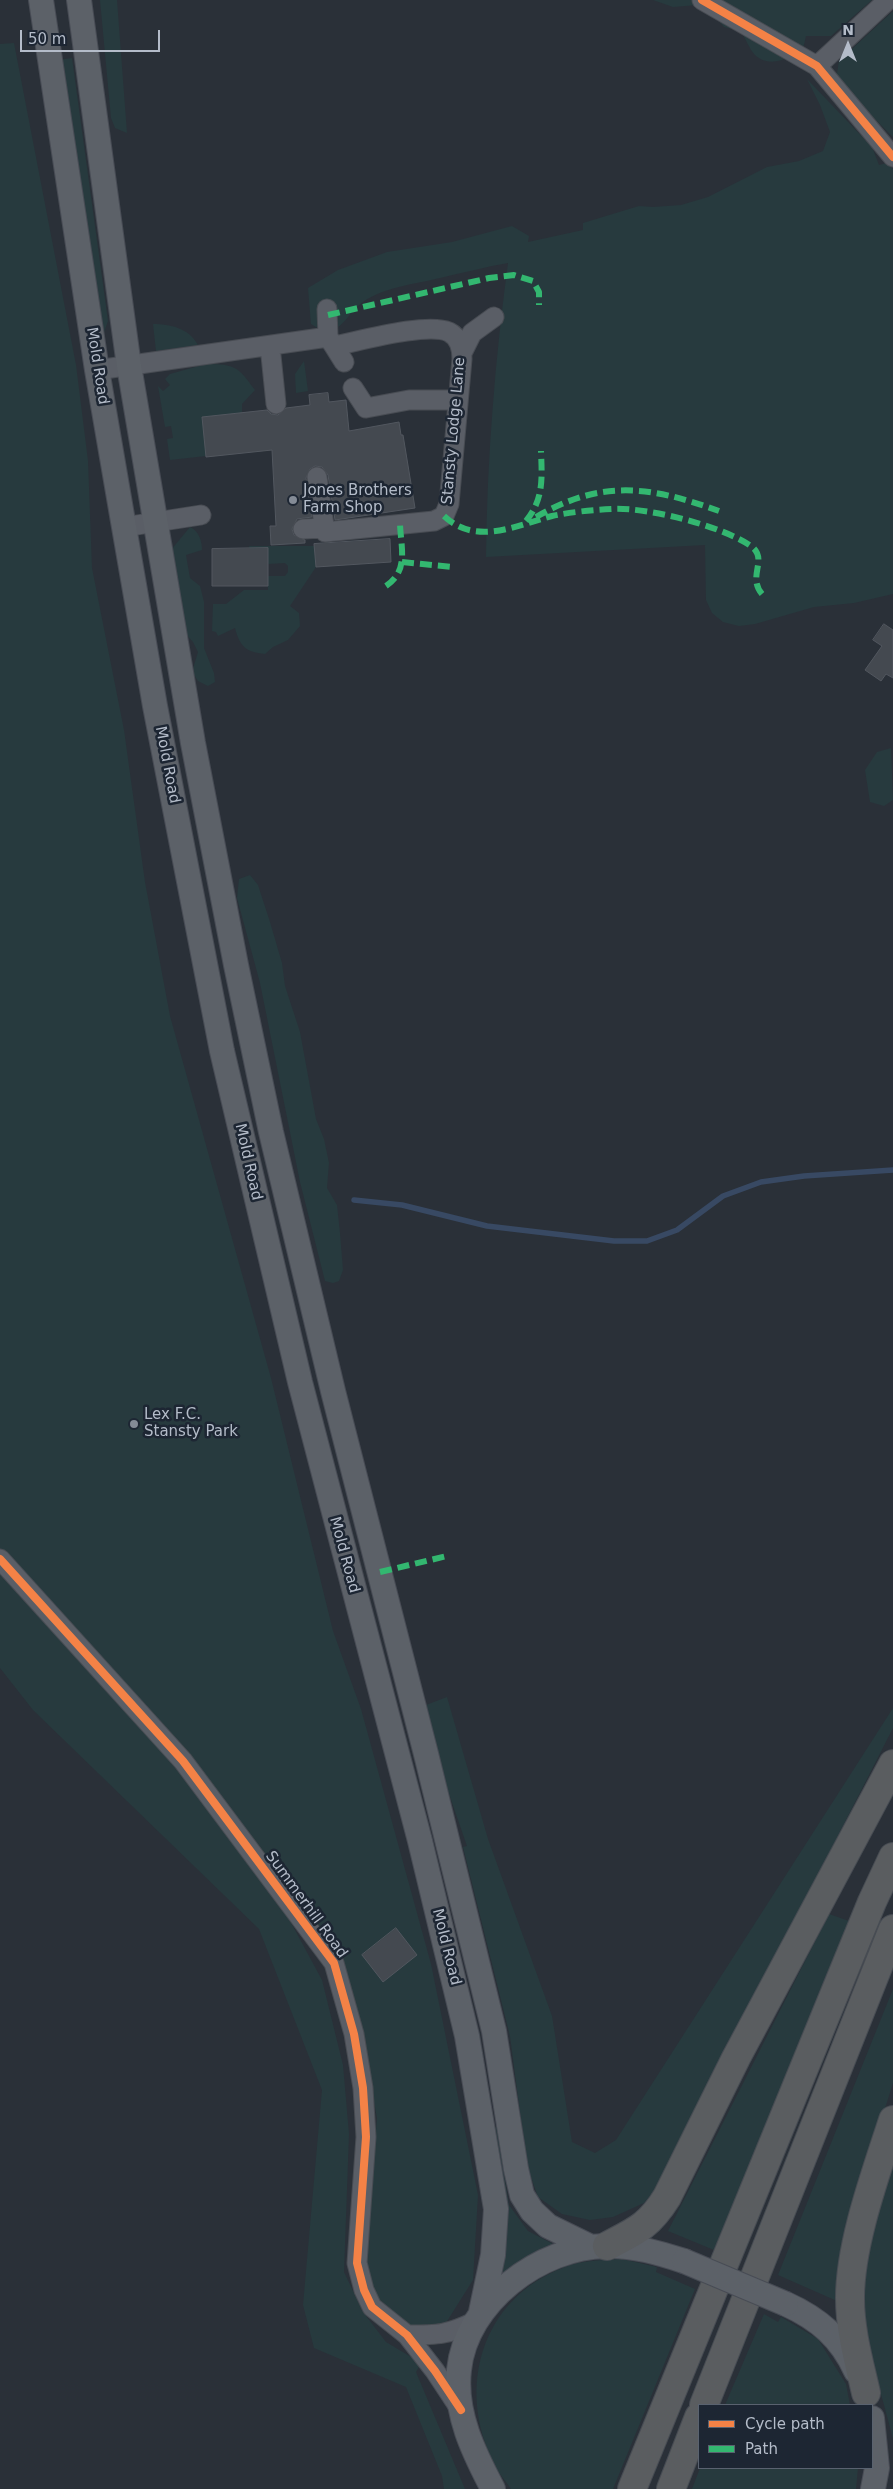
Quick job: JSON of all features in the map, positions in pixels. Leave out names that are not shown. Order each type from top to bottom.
[{"type":"highway","points":[[599,2246],[641,2228],[656,2214],[667,2197],[736,2058],[893,1764]]},
{"type":"highway","points":[[632,2489],[872,1902],[893,1856]]},
{"type":"highway","points":[[704,2404],[893,1929]]},
{"type":"highway","points":[[869,2404],[852,2332],[851,2281],[864,2212],[893,2120]]},
{"type":"highway","points":[[671,2489],[698,2420]]},
{"type":"main road","name":"Mold Road","points":[[41,0],[97,370],[124,527],[155,706],[222,1051],[300,1382],[422,1850],[468,2036],[496,2209],[493,2255],[479,2316]]},
{"type":"main road","name":"Mold Road","points":[[79,0],[129,366],[155,522],[195,752],[267,1114],[331,1381],[494,2031],[516,2169],[522,2194],[532,2211],[548,2226],[599,2246]]},
{"type":"main road","points":[[493,2489],[472,2448],[461,2410],[459,2371],[466,2342],[479,2316],[516,2279],[542,2262],[567,2252],[599,2246],[634,2248],[684,2261],[786,2304],[813,2318],[832,2333],[842,2345],[869,2404]]},
{"type":"main road","points":[[873,2444],[877,2482]]},
{"type":"street","points":[[702,0],[817,66],[893,157]]},
{"type":"street","points":[[817,66],[888,0]]},
{"type":"street","points":[[327,309],[335,348]]},
{"type":"street","points":[[462,353],[472,333],[494,317]]},
{"type":"street","name":"Stansty Lodge Lane","points":[[97,370],[270,346],[335,348],[409,331],[436,329],[450,332],[456,338],[462,353],[449,504],[444,516],[434,521],[330,532],[325,532],[323,528]]},
{"type":"street","points":[[270,346],[276,404]]},
{"type":"street","points":[[353,388],[366,408],[409,400],[458,400]]},
{"type":"street","points":[[303,529],[323,528],[316,478]]},
{"type":"street","points":[[124,527],[201,515]]},
{"type":"street","name":"Summerhill Road","points":[[0,1560],[183,1761],[334,1963],[354,2034],[363,2088],[366,2137],[357,2263],[364,2290],[372,2307],[407,2336],[435,2370],[461,2410]]},
{"type":"street","points":[[351,1581],[380,1572]]},
{"type":"street","points":[[407,2336],[442,2335],[454,2332],[479,2316]]},
{"type":"green space","points":[[100,0],[117,0],[127,133],[115,128],[111,118]]},
{"type":"green space","points":[[653,0],[872,0],[831,36],[806,36],[803,49],[786,59],[773,62],[761,59],[755,55],[740,31],[724,27],[715,17],[697,5],[673,7]]},
{"type":"green space","points":[[893,11],[893,137],[836,80],[839,61]]},
{"type":"green space","points":[[14,43],[76,365],[88,461],[92,568],[124,730],[145,882],[170,1016],[271,1378],[333,1631],[361,1709],[431,1964],[478,2195],[473,2280],[444,2326],[412,2327],[372,2294],[365,2258],[377,2118],[358,2018],[334,1950],[269,1889],[289,1919],[322,1980],[343,2065],[349,2134],[344,2272],[363,2312],[386,2342],[421,2363],[416,2372],[465,2489],[444,2489],[442,2476],[406,2387],[314,2348],[303,2305],[322,2090],[259,1929],[33,1710],[0,1668],[0,44]]},
{"type":"green space","points":[[72,58],[108,321],[100,344],[58,60]]},
{"type":"green space","points":[[807,79],[872,147],[879,165],[887,163],[893,169],[893,594],[854,603],[814,607],[755,624],[739,626],[723,622],[712,613],[706,600],[705,545],[486,557],[488,483],[493,410],[499,336],[508,263],[380,293],[356,307],[341,325],[329,330],[321,329],[311,324],[308,288],[338,270],[387,252],[452,242],[512,226],[529,236],[528,242],[583,230],[583,223],[639,206],[681,205],[708,197],[767,167],[799,161],[823,151],[830,132],[820,105]]},
{"type":"green space","points":[[153,324],[178,328],[190,335],[198,345],[156,351]]},
{"type":"green space","points":[[304,361],[308,391],[296,393],[295,374]]},
{"type":"green space","points":[[206,364],[235,368],[255,390],[242,404],[242,413],[202,417],[206,456],[170,460],[167,439],[173,438],[171,426],[165,427],[158,386],[163,391],[170,385],[165,379],[170,374]]},
{"type":"green space","points":[[190,527],[198,534],[202,547],[202,550],[186,555],[190,578],[200,586],[204,602],[204,648],[214,673],[215,682],[208,686],[198,681],[192,672],[198,652],[193,642],[184,632],[171,550]]},
{"type":"green space","points":[[249,546],[314,546],[316,567],[290,606],[299,613],[300,626],[288,640],[273,647],[265,654],[248,650],[239,640],[235,628],[218,636],[216,632],[212,631],[213,604],[226,604],[244,590],[268,590],[268,576],[285,576],[288,572],[288,566],[285,563],[268,564],[268,553],[250,553]]},
{"type":"green space","points":[[891,748],[893,800],[884,806],[870,802],[865,770],[877,752]]},
{"type":"green space","points":[[250,875],[258,885],[282,963],[285,986],[300,1032],[316,1119],[324,1139],[329,1163],[327,1188],[337,1205],[343,1270],[339,1281],[333,1283],[325,1281],[300,1182],[260,983],[237,898],[239,879]]},
{"type":"green space","points":[[447,1697],[488,1839],[552,2016],[572,2142],[595,2153],[616,2140],[893,1708],[893,1728],[660,2184],[644,2203],[613,2217],[590,2220],[562,2214],[538,2197],[527,2166],[510,2036],[463,1847],[467,1846],[447,1788],[426,1705]]},
{"type":"green space","points":[[829,1914],[852,1922],[714,2250],[668,2231]]},
{"type":"green space","points":[[893,1989],[893,2083],[842,2245],[837,2301],[778,2275]]},
{"type":"green space","points":[[497,2127],[509,2205],[528,2231],[555,2245],[498,2281],[491,2128]]},
{"type":"green space","points":[[893,2156],[893,2439],[871,2357],[863,2315],[862,2294],[868,2244]]},
{"type":"green space","points":[[622,2259],[657,2267],[656,2272],[695,2289],[613,2489],[511,2489],[494,2464],[483,2435],[477,2406],[477,2377],[483,2350],[495,2324],[512,2301],[534,2282],[569,2265],[599,2260]]},
{"type":"green space","points":[[764,2314],[778,2322],[781,2317],[818,2339],[846,2384],[850,2404],[725,2404]]},
{"type":"green space","points":[[700,2469],[858,2469],[856,2489],[692,2489]]},
{"type":"building","points":[[328,393],[329,402],[346,400],[349,431],[399,422],[401,435],[403,435],[415,508],[335,520],[328,475],[322,467],[315,466],[310,469],[306,478],[312,517],[297,519],[292,529],[294,535],[305,540],[305,543],[271,545],[270,526],[276,526],[272,450],[206,457],[202,417],[267,410],[271,414],[278,415],[286,408],[310,405],[309,395]]},
{"type":"building","points":[[390,539],[391,562],[316,567],[314,544]]},
{"type":"building","points":[[268,548],[268,586],[212,586],[212,549]]},
{"type":"building","points":[[884,624],[893,630],[893,678],[886,674],[881,681],[865,670],[882,646],[873,640]]},
{"type":"building","points":[[396,1928],[417,1955],[383,1982],[362,1955]]},
{"type":"waterway","points":[[354,1200],[402,1205],[487,1226],[614,1241],[647,1241],[677,1230],[723,1196],[761,1182],[804,1176],[893,1170]]},
{"type":"marked path","points":[[328,315],[489,278],[514,275],[533,281],[539,292],[539,305]]},
{"type":"marked path","points":[[526,521],[536,505],[541,488],[541,451]]},
{"type":"marked path","points":[[536,517],[560,505],[583,497],[626,490],[671,496],[719,511]]},
{"type":"marked path","points":[[444,516],[456,525],[482,532],[510,528],[552,516],[604,509],[645,511],[684,519],[722,532],[751,546],[756,551],[758,557],[757,583],[759,590],[765,597]]},
{"type":"marked path","points":[[386,586],[393,580],[401,566],[400,524]]},
{"type":"marked path","points":[[402,562],[453,567]]},
{"type":"marked path","points":[[380,1572],[447,1556]]},
{"type":"cycle path","points":[[702,0],[817,66],[893,157]]},
{"type":"cycle path","points":[[0,1559],[183,1761],[334,1963],[354,2034],[363,2088],[366,2137],[357,2263],[364,2290],[372,2307],[407,2335],[435,2371],[461,2410]]},
{"type":"place","name":"Jones Brothers Farm Shop","points":[[293,500]]},
{"type":"place","name":"Lex F.C. Stansty Park","points":[[134,1424]]}]
